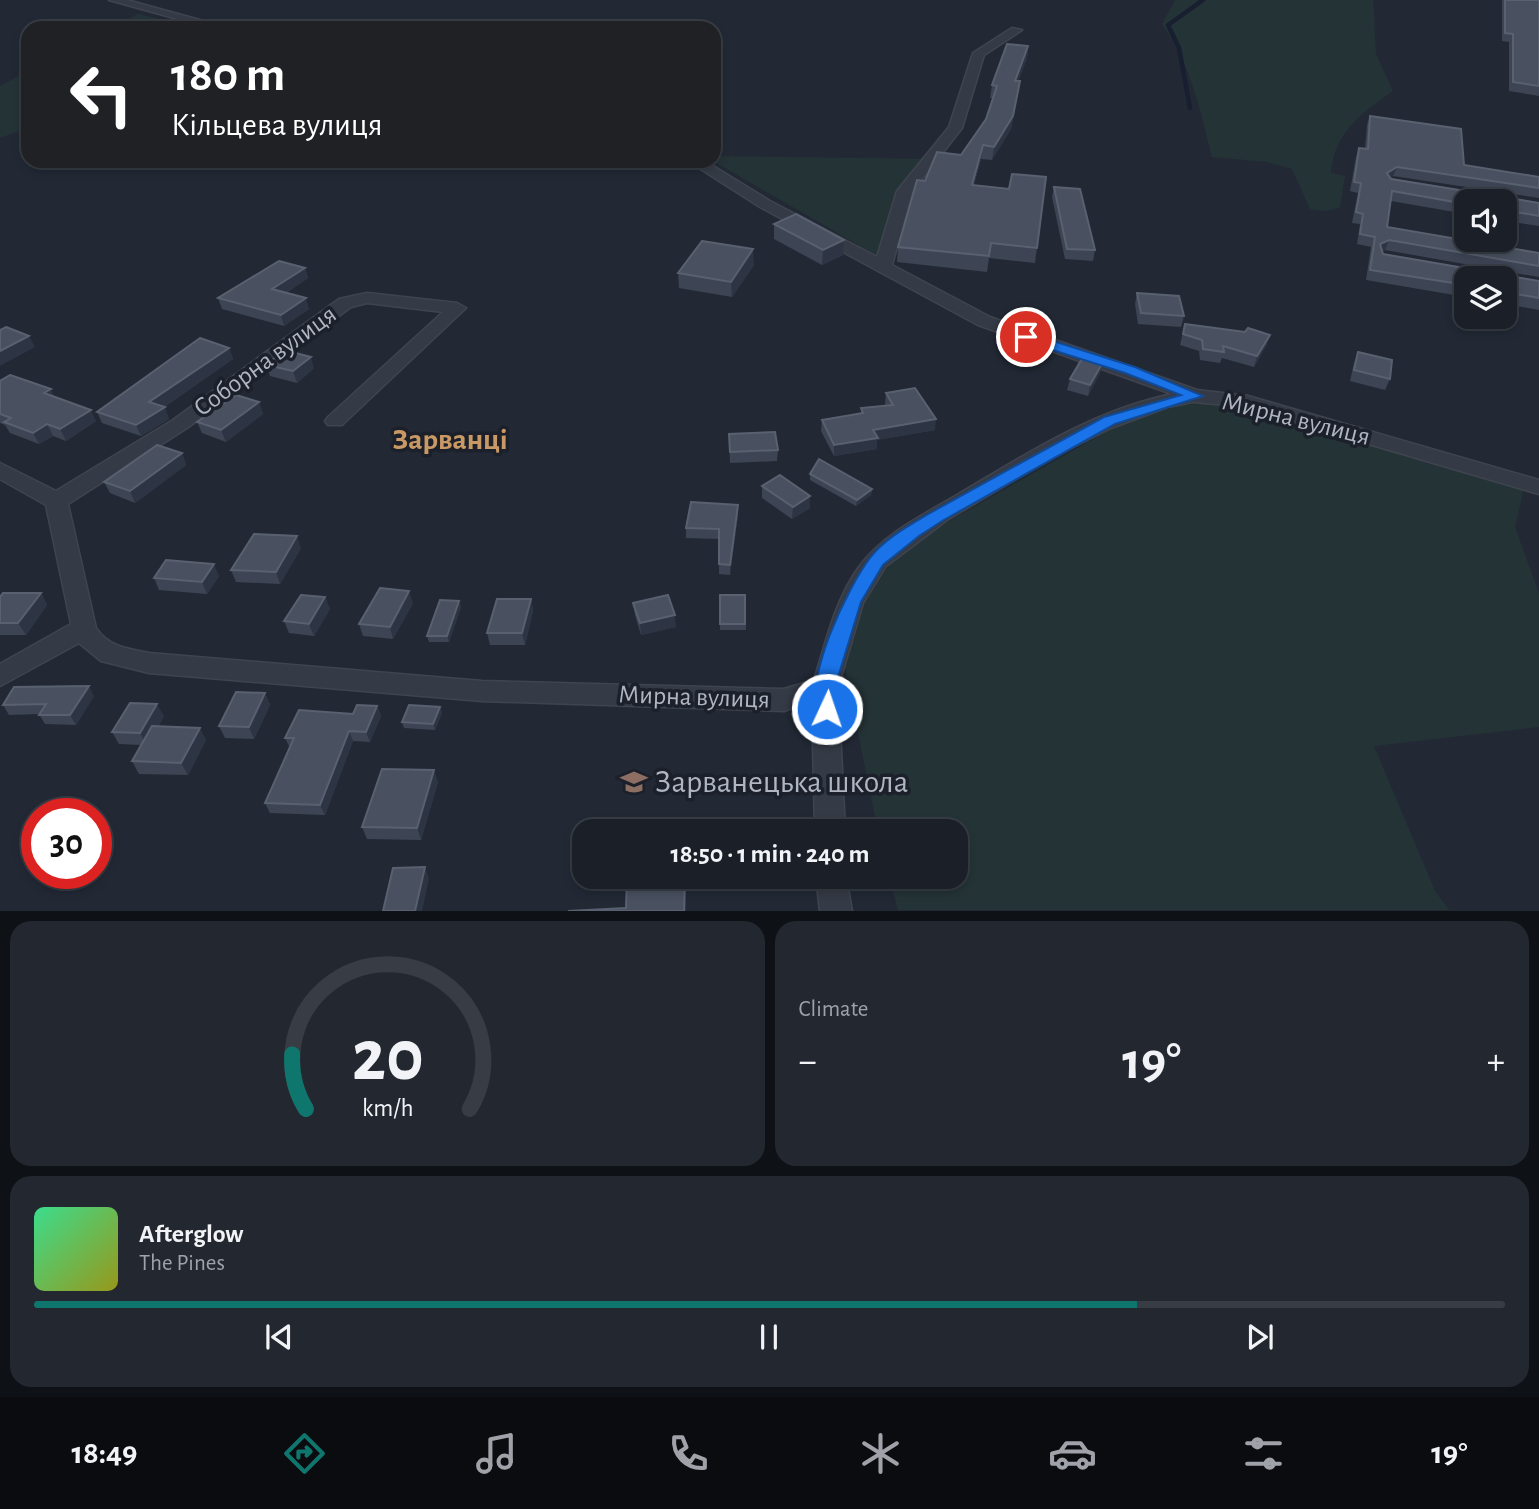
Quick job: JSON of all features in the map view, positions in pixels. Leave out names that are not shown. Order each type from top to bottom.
[{"type":"street","points":[[114,0],[196,21]]},
{"type":"street","points":[[883,266],[905,191],[955,128],[963,111],[979,53],[1016,30]]},
{"type":"street","points":[[706,168],[765,204],[984,321],[1196,396]]},
{"type":"street","name":"Соборна вулиця","points":[[56,500],[180,424],[345,303],[367,298],[457,308],[335,421]]},
{"type":"street","name":"Мирна вулиця","points":[[56,500],[90,643],[111,656],[149,663],[468,690],[783,700],[825,687],[852,602],[877,561],[913,531],[984,488],[1110,420],[1196,396],[1241,400],[1539,487]]},
{"type":"street","points":[[0,470],[56,500]]},
{"type":"street","points":[[0,676],[85,628]]},
{"type":"street","points":[[825,687],[829,730],[830,819]]},
{"type":"street","points":[[833,889],[836,911]]},
{"type":"shaded area","points":[[1175,0],[1373,0],[1376,54],[1393,91],[1352,125],[1338,146],[1331,173],[1345,176],[1340,207],[1326,211],[1310,209],[1292,169],[1267,162],[1212,157],[1187,71],[1162,24]]},
{"type":"shaded area","points":[[138,14],[170,21],[124,21]]},
{"type":"shaded area","points":[[21,75],[21,130],[0,138],[0,86]]},
{"type":"shaded area","points":[[721,156],[936,159],[909,191],[888,262],[721,166]]},
{"type":"shaded area","points":[[1220,403],[1242,406],[1524,488],[1515,527],[1539,593],[1539,727],[1374,746],[1435,891],[1449,910],[898,910],[892,889],[968,889],[968,819],[876,819],[844,664],[862,605],[889,565],[921,537],[1118,425],[1180,405]]},
{"type":"building","points":[[1505,0],[1539,0],[1539,86],[1513,82],[1513,34],[1505,33]]},
{"type":"building","points":[[1007,44],[1028,46],[1015,81],[1020,81],[1013,116],[994,147],[983,145],[972,185],[1009,189],[1012,174],[1046,177],[1037,248],[991,243],[989,256],[898,247],[917,180],[925,181],[937,152],[961,155],[986,119],[997,86],[992,85]]},
{"type":"building","points":[[1370,116],[1461,129],[1464,165],[1539,177],[1539,188],[1397,167],[1387,173],[1391,179],[1454,189],[1454,202],[1392,191],[1387,227],[1454,238],[1454,251],[1389,240],[1380,244],[1383,254],[1454,266],[1454,283],[1370,270],[1375,237],[1360,234],[1363,214],[1356,212],[1361,183],[1354,182],[1359,148],[1368,149]]},
{"type":"building","points":[[1054,187],[1080,189],[1095,250],[1067,249]]},
{"type":"building","points":[[1517,199],[1539,203],[1539,216],[1517,212]]},
{"type":"building","points":[[796,214],[844,240],[823,250],[774,224]]},
{"type":"building","points":[[702,241],[753,249],[731,282],[678,273]]},
{"type":"building","points":[[1517,249],[1539,253],[1539,266],[1458,252],[1517,252]]},
{"type":"building","points":[[279,261],[305,268],[272,289],[306,298],[281,315],[218,298]]},
{"type":"building","points":[[1517,277],[1539,281],[1539,298],[1517,294]]},
{"type":"building","points":[[1137,293],[1179,296],[1184,316],[1141,313]]},
{"type":"building","points":[[1185,324],[1245,332],[1248,328],[1270,335],[1257,356],[1223,346],[1224,352],[1203,349],[1202,340],[1183,334]]},
{"type":"building","points":[[6,327],[29,336],[0,351],[0,330]]},
{"type":"building","points":[[200,338],[229,348],[149,402],[165,407],[136,425],[97,412]]},
{"type":"building","points":[[284,350],[311,357],[293,371],[266,365]]},
{"type":"building","points":[[1358,352],[1392,360],[1390,379],[1354,370]]},
{"type":"building","points":[[1083,357],[1103,362],[1090,385],[1070,379]]},
{"type":"building","points":[[10,375],[51,389],[44,393],[91,410],[60,429],[47,424],[33,433],[4,422],[11,418],[0,414],[0,381]]},
{"type":"building","points":[[915,388],[936,419],[873,430],[878,438],[834,445],[822,420],[863,413],[861,408],[893,405],[886,393]]},
{"type":"building","points":[[236,395],[259,402],[221,430],[197,422]]},
{"type":"building","points":[[775,432],[778,450],[730,452],[729,434]]},
{"type":"building","points":[[157,445],[182,453],[130,491],[104,482]]},
{"type":"building","points":[[819,459],[872,489],[857,500],[810,474]]},
{"type":"building","points":[[780,475],[810,496],[793,507],[762,486]]},
{"type":"building","points":[[691,502],[738,505],[730,565],[719,564],[719,529],[686,528]]},
{"type":"building","points":[[254,534],[297,536],[276,572],[231,570]]},
{"type":"building","points":[[166,560],[214,564],[202,582],[154,578]]},
{"type":"building","points":[[380,588],[409,591],[390,627],[359,624]]},
{"type":"building","points":[[3,593],[41,593],[18,623],[0,623],[0,597]]},
{"type":"building","points":[[301,595],[325,597],[309,624],[284,621]]},
{"type":"building","points":[[668,595],[675,615],[640,623],[633,603]]},
{"type":"building","points":[[720,595],[745,595],[745,624],[720,624]]},
{"type":"building","points":[[497,599],[531,599],[522,633],[487,633]]},
{"type":"building","points":[[440,600],[459,601],[447,636],[427,636]]},
{"type":"building","points":[[89,686],[70,715],[39,715],[46,704],[3,705],[14,687]]},
{"type":"building","points":[[236,692],[265,693],[249,727],[219,726]]},
{"type":"building","points":[[130,703],[157,704],[140,733],[112,732]]},
{"type":"building","points":[[357,705],[377,706],[366,732],[349,731],[320,805],[265,803],[294,738],[285,738],[299,710],[353,714]]},
{"type":"building","points":[[409,705],[440,707],[433,724],[402,722]]},
{"type":"building","points":[[152,726],[200,728],[181,763],[132,761]]},
{"type":"building","points":[[382,769],[434,770],[417,828],[362,827]]},
{"type":"building","points":[[425,867],[415,911],[383,911],[393,868]]},
{"type":"building","points":[[627,889],[685,889],[684,911],[568,911],[626,908]]},
{"type":"waterway","points":[[1190,108],[1179,48],[1168,25],[1203,0]]},
{"type":"place","name":"Зарванецька школа","points":[[634,782]]},
{"type":"district","name":"Зарванці","points":[[450,440]]},
{"type":"route","points":[[827,709],[825,687],[852,602],[877,561],[913,531],[936,517],[1110,420],[1196,396],[1130,370],[1026,337]]}]
